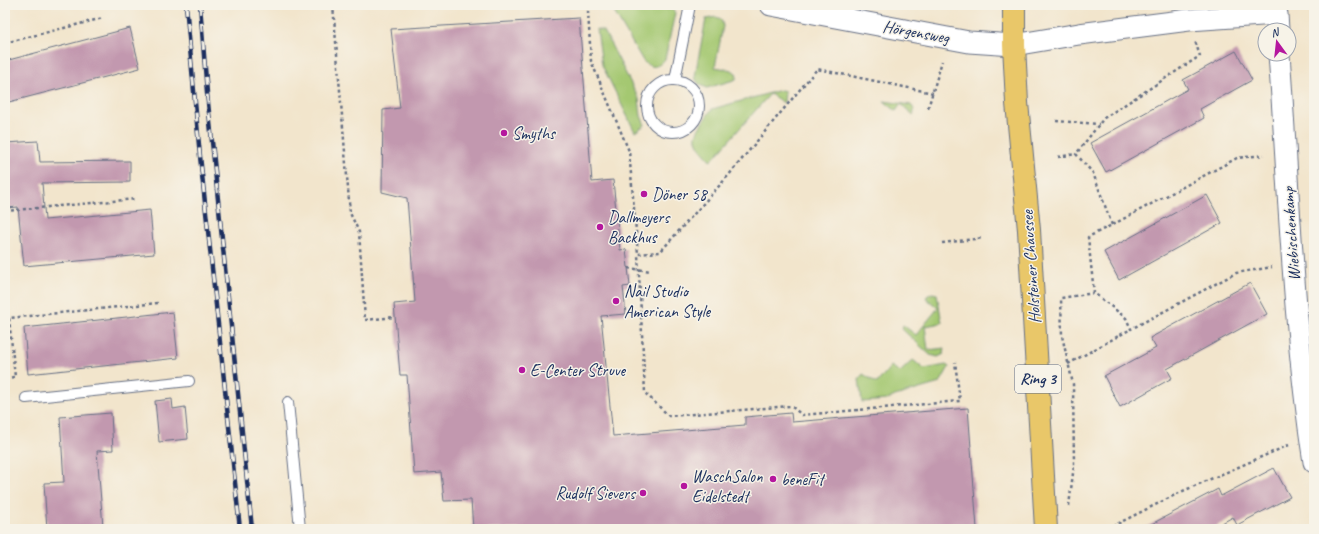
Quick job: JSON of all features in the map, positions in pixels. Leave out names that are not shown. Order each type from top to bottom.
[{"type":"main road","name":"Holsteiner Chaussee","points":[[1014,5],[1014,45],[1017,103],[1032,277],[1046,529]]},
{"type":"street","name":"Hörgensweg","points":[[771,5],[848,12],[969,42],[1014,45]]},
{"type":"street","points":[[1014,45],[1079,34],[1189,20],[1280,16]]},
{"type":"street","name":"Wiebischenkamp","points":[[1280,62],[1301,361],[1314,462]]},
{"type":"lane","points":[[675,80],[690,5]]},
{"type":"lane","points":[[675,80],[684,82],[692,87],[697,94],[699,111],[696,119],[684,130],[669,132],[656,125],[651,120],[647,106],[651,92],[656,86],[662,82],[675,80]]},
{"type":"lane","points":[[26,398],[189,381]]},
{"type":"lane","points":[[288,402],[300,529]]},
{"type":"path","points":[[333,5],[350,213],[359,232],[365,320],[395,317]]},
{"type":"path","points":[[589,5],[588,11],[591,61],[629,151],[638,254],[645,393],[669,416],[791,406],[802,415],[960,401],[955,362]]},
{"type":"path","points":[[5,43],[103,18]]},
{"type":"path","points":[[1058,157],[1076,154],[1104,118],[1200,56],[1189,20]]},
{"type":"path","points":[[928,108],[942,61]]},
{"type":"path","points":[[638,254],[660,252],[728,176],[817,69],[933,92]]},
{"type":"path","points":[[1056,121],[1099,124]]},
{"type":"path","points":[[1131,329],[1126,318],[1094,293],[1088,237],[1237,158],[1286,153]]},
{"type":"path","points":[[1076,154],[1093,173],[1112,225]]},
{"type":"path","points":[[5,211],[135,199]]},
{"type":"path","points":[[942,243],[983,238]]},
{"type":"path","points":[[1068,364],[1236,273],[1293,263]]},
{"type":"path","points":[[628,268],[651,271]]},
{"type":"path","points":[[1068,511],[1074,465],[1073,384],[1062,336],[1061,298],[1094,293]]},
{"type":"path","points":[[5,319],[158,303]]},
{"type":"path","points":[[5,378],[15,377],[9,318]]},
{"type":"path","points":[[1107,529],[1183,491],[1290,444]]},
{"type":"green space","points":[[610,5],[656,5],[672,9],[675,13],[665,59],[660,64],[657,66],[652,66],[643,61]]},
{"type":"green space","points":[[716,17],[721,19],[723,26],[715,67],[732,70],[737,74],[736,79],[734,80],[707,88],[699,84],[695,78],[696,70],[706,19]]},
{"type":"green space","points":[[597,29],[604,31],[639,99],[641,116],[645,125],[635,132],[602,65]]},
{"type":"green space","points":[[781,90],[785,91],[784,103],[770,94],[711,161],[700,149],[696,140],[697,133],[701,124],[712,109]]},
{"type":"green space","points":[[884,101],[911,105],[914,110],[913,115],[901,104],[896,111]]},
{"type":"green space","points":[[932,293],[937,294],[942,323],[925,326],[928,350],[945,348],[944,354],[938,357],[930,355],[902,329],[903,325],[916,335],[938,308],[926,298]]},
{"type":"green space","points":[[913,360],[924,369],[946,365],[949,367],[940,383],[895,396],[887,400],[862,402],[859,379],[863,374],[877,383],[891,366],[900,372]]},
{"type":"building","points":[[579,18],[592,182],[613,180],[620,250],[626,249],[630,286],[623,287],[626,314],[601,316],[613,436],[745,425],[745,417],[791,413],[792,422],[968,408],[977,529],[473,529],[471,500],[444,501],[441,472],[414,474],[407,375],[400,375],[394,304],[415,302],[407,198],[382,192],[383,110],[400,108],[391,29]]},
{"type":"building","points":[[130,28],[140,68],[5,103],[5,61]]},
{"type":"building","points":[[1236,51],[1252,80],[1200,109],[1204,118],[1106,172],[1090,143],[1188,89],[1183,80]]},
{"type":"building","points":[[38,141],[40,162],[130,161],[130,182],[42,183],[45,220],[150,210],[154,254],[24,266],[18,207],[7,208],[5,188],[5,143]]},
{"type":"building","points":[[1207,195],[1222,223],[1119,280],[1104,252]]},
{"type":"building","points":[[1250,283],[1267,314],[1167,369],[1172,378],[1120,407],[1104,376],[1156,348],[1150,338]]},
{"type":"building","points":[[173,312],[178,358],[28,374],[24,328]]},
{"type":"building","points":[[172,399],[173,409],[185,407],[188,439],[159,442],[155,401]]},
{"type":"building","points":[[111,413],[113,450],[97,451],[103,527],[83,529],[47,529],[44,483],[64,482],[60,417]]},
{"type":"building","points":[[1274,468],[1290,497],[1237,525],[1233,517],[1211,529],[1142,529],[1218,489],[1221,496]]},
{"type":"railway","points":[[186,5],[200,156],[240,529]]},
{"type":"railway","points":[[200,5],[207,93],[252,529]]},
{"type":"place","name":"Smyths","points":[[504,133]]},
{"type":"place","name":"Döner 58","points":[[644,194]]},
{"type":"place","name":"Dallmeyers Backhus","points":[[600,227]]},
{"type":"place","name":"Nail Studio American Style","points":[[616,301]]},
{"type":"place","name":"E-Center Struve","points":[[522,370]]},
{"type":"place","name":"beneFit","points":[[773,479]]},
{"type":"place","name":"WaschSalon Eidelstedt","points":[[684,486]]},
{"type":"place","name":"Rudolf Sievers","points":[[643,493]]}]
